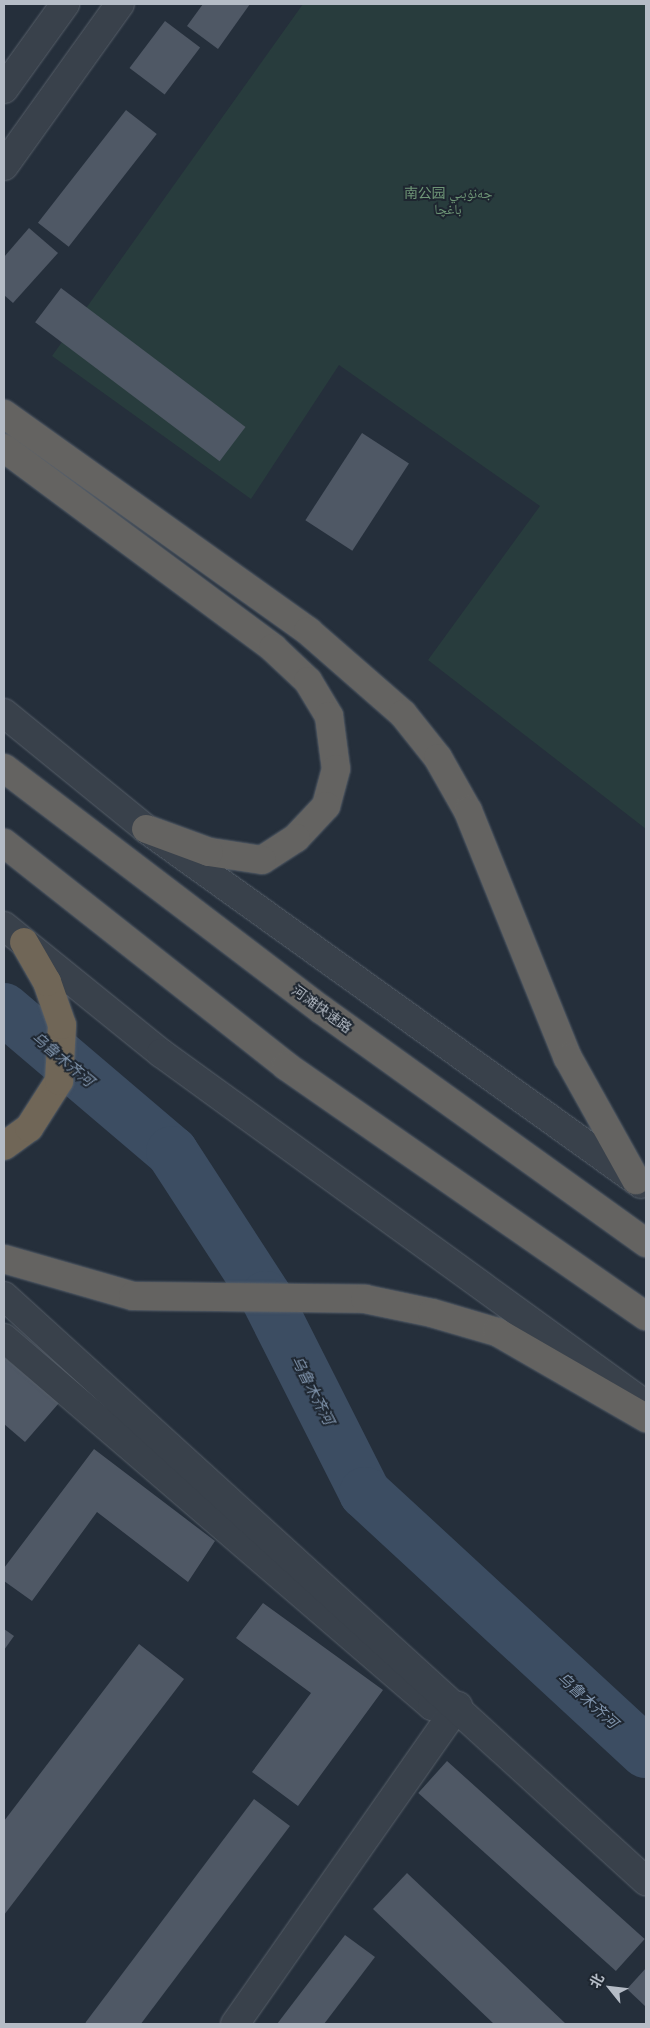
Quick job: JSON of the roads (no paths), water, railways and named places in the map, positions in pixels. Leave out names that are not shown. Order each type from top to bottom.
[{"type":"highway","points":[[4,414],[308,631],[403,714],[438,758],[468,811],[568,1058],[641,1184]]},
{"type":"highway","points":[[4,448],[252,632],[308,681],[329,716],[336,769],[326,806],[296,838],[262,860],[209,852],[146,829]]},
{"type":"highway","name":"河滩快速路","points":[[4,768],[322,1010],[646,1243]]},
{"type":"highway","points":[[4,844],[286,1066],[646,1316]]},
{"type":"highway","points":[[4,1146],[29,1128],[59,1081],[62,1025],[47,982],[14,934]]},
{"type":"highway","points":[[4,1259],[133,1296],[365,1299],[497,1332],[646,1418]]},
{"type":"street","points":[[4,89],[66,4]]},
{"type":"street","points":[[4,166],[54,92],[120,4]]},
{"type":"street","points":[[4,713],[146,829],[641,1184]]},
{"type":"street","points":[[14,934],[161,1053],[646,1405]]},
{"type":"street","points":[[4,1296],[458,1706],[646,1881]]},
{"type":"street","points":[[4,1338],[432,1706],[458,1706]]},
{"type":"street","points":[[236,2024],[458,1706]]},
{"type":"waterway","name":"乌鲁木齐河","points":[[4,1009],[172,1152],[266,1297],[365,1493],[646,1752]]},
{"type":"park label","name":"南公园 جەنۇبىي باغچا","points":[[448,202]]}]
